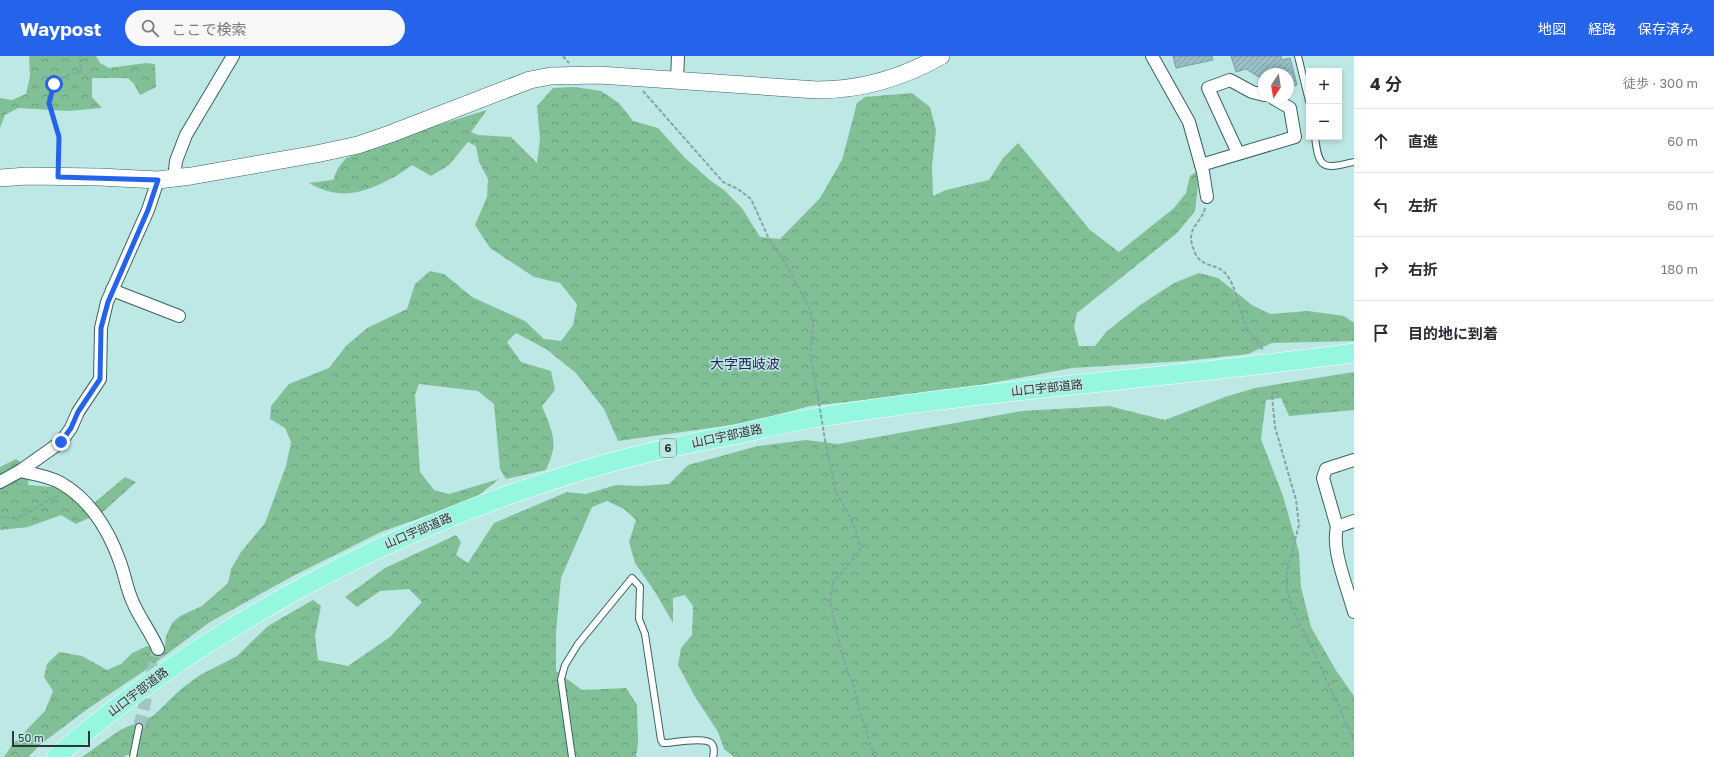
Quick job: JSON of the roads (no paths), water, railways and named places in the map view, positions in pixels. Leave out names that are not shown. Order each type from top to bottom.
[{"type":"main road","name":"山口宇部道路","points":[[56,757],[164,672],[225,631],[328,573],[387,544],[502,496],[591,468],[676,446],[803,420],[854,412],[988,395],[1221,370],[1354,353]]},
{"type":"street","points":[[0,482],[20,471],[61,442],[71,428],[78,412],[100,379],[101,328],[112,290],[148,210],[176,161],[186,135],[233,56]]},
{"type":"street","points":[[677,80],[678,56]]},
{"type":"street","points":[[0,178],[58,177],[166,179],[316,154],[358,145],[530,80],[551,76],[579,74],[817,90],[839,90],[884,81],[908,73],[941,56]]},
{"type":"street","points":[[1152,56],[1189,122],[1201,165],[1207,197]]},
{"type":"street","points":[[1238,154],[1208,88],[1230,80],[1252,92],[1258,94]]},
{"type":"street","points":[[1201,165],[1295,137],[1290,108],[1283,104]]},
{"type":"street","points":[[112,290],[179,316]]},
{"type":"street","points":[[1354,460],[1326,469],[1323,478],[1337,527],[1335,535],[1339,558],[1354,612]]},
{"type":"street","points":[[20,471],[50,478],[72,490],[99,518],[115,549],[130,596],[152,634],[158,649]]},
{"type":"street","points":[[1337,527],[1354,522]]},
{"type":"lane","points":[[1298,56],[1306,89]]},
{"type":"lane","points":[[1315,140],[1317,154],[1322,164],[1334,167],[1354,162]]},
{"type":"lane","points":[[572,757],[561,679],[565,665],[578,644],[632,578],[640,587],[639,619],[644,634],[661,740],[663,743],[701,740],[709,741],[713,745],[713,757]]},
{"type":"lane","points":[[133,757],[139,727]]},
{"type":"tunnel","points":[[139,727],[158,649]]},
{"type":"district","name":"大字西岐波","points":[[745,364]]}]
